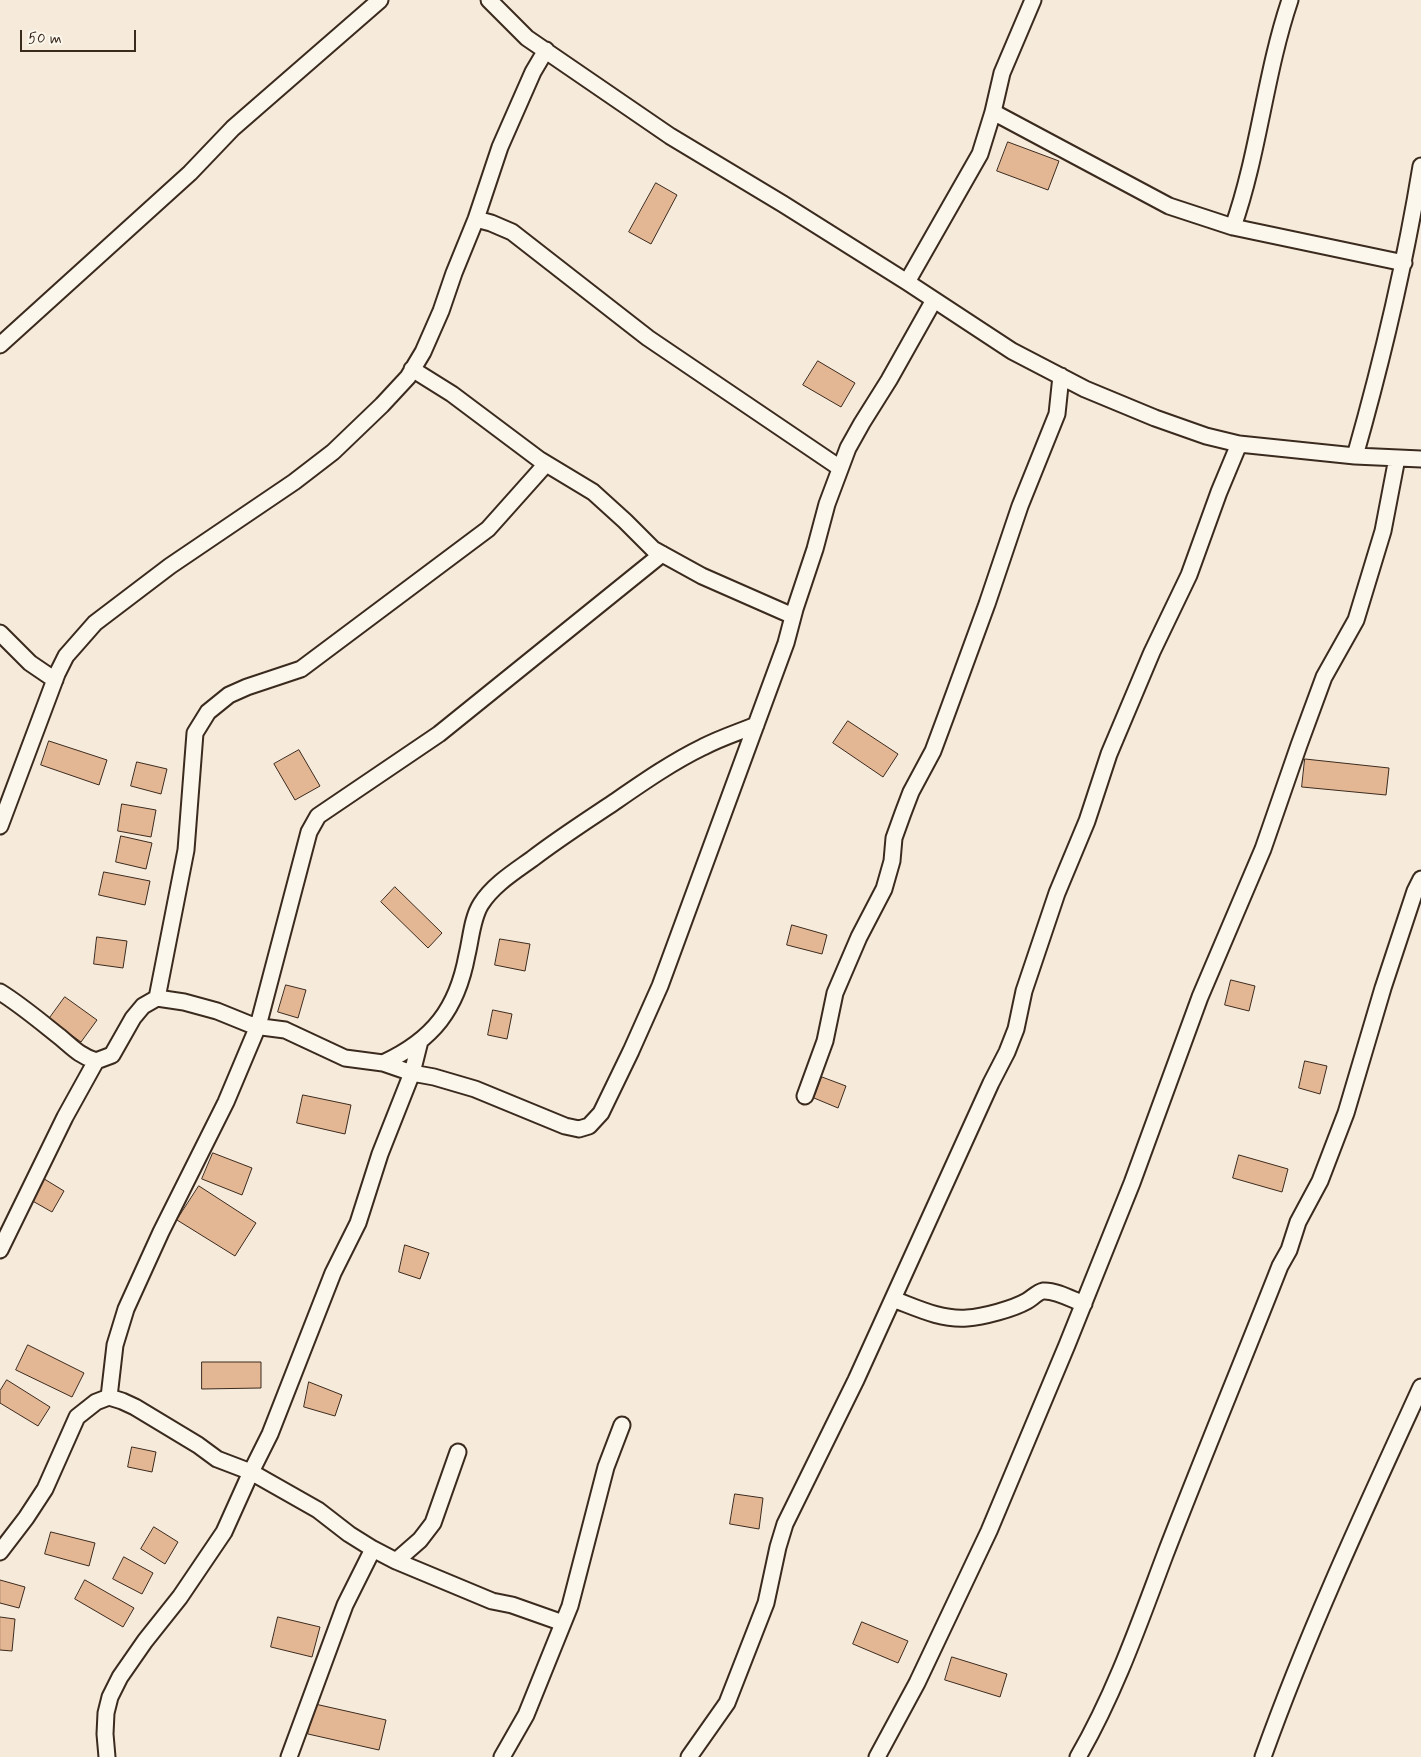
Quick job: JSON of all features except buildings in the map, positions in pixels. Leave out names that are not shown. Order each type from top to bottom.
[{"type":"street","points":[[0,345],[190,173],[233,128],[380,0]]},
{"type":"street","points":[[489,0],[528,38],[670,136],[908,282],[1012,351],[1085,389],[1155,418],[1206,436],[1239,444],[1355,456],[1421,459]]},
{"type":"street","points":[[908,282],[980,154],[993,112],[1002,73],[1033,0]]},
{"type":"street","points":[[1233,227],[1244,196],[1279,33],[1290,0]]},
{"type":"street","points":[[0,826],[21,775],[55,680],[66,656],[95,623],[170,566],[294,482],[333,452],[408,377],[423,352],[441,311],[454,273],[476,220],[503,139],[532,72],[546,50]]},
{"type":"street","points":[[993,112],[1169,206],[1233,227],[1404,263]]},
{"type":"street","points":[[1355,456],[1372,399],[1404,263],[1421,166]]},
{"type":"street","points":[[476,220],[490,222],[512,232],[648,338],[840,468]]},
{"type":"street","points":[[0,1250],[65,1117],[96,1061],[112,1054],[133,1018],[143,1006],[157,998],[184,1002],[217,1011],[258,1026],[285,1030],[345,1058],[383,1064],[475,1089],[565,1126],[579,1129],[589,1126],[601,1113],[632,1051],[660,986],[786,643],[827,504],[848,448],[934,300]]},
{"type":"street","points":[[412,369],[452,394],[546,464],[593,492],[626,521],[653,549],[702,576],[793,616]]},
{"type":"street","points":[[805,1096],[825,1041],[835,993],[858,937],[884,889],[892,861],[894,838],[903,813],[911,792],[933,751],[987,604],[1020,506],[1057,414],[1061,376]]},
{"type":"street","points":[[689,1757],[727,1703],[766,1603],[785,1524],[856,1380],[1007,1052],[1016,1029],[1024,991],[1057,893],[1087,821],[1109,754],[1152,652],[1190,575],[1219,492],[1239,444]]},
{"type":"street","points":[[877,1757],[917,1683],[989,1531],[1084,1304],[1139,1166],[1200,997],[1263,849],[1324,678],[1356,620],[1383,531],[1396,458]]},
{"type":"street","points":[[157,998],[186,850],[195,733],[208,712],[230,695],[247,687],[301,669],[488,529],[546,464]]},
{"type":"street","points":[[109,1397],[115,1345],[126,1309],[161,1232],[226,1102],[258,1026],[309,832],[318,816],[439,734],[662,554]]},
{"type":"street","points":[[0,633],[30,663],[55,680]]},
{"type":"street","points":[[383,1064],[420,1042],[442,1021],[458,992],[466,964],[474,919],[481,904],[495,887],[546,848],[649,779],[704,747],[756,725]]},
{"type":"street","points":[[1078,1757],[1091,1735],[1138,1630],[1164,1556],[1280,1266],[1289,1250],[1298,1222],[1323,1173],[1346,1113],[1386,978],[1415,891],[1421,879]]},
{"type":"street","points":[[0,992],[12,999],[73,1050],[96,1061]]},
{"type":"street","points":[[107,1757],[106,1713],[113,1690],[145,1641],[180,1597],[224,1532],[270,1434],[333,1273],[358,1222],[380,1154],[412,1073],[420,1042]]},
{"type":"street","points":[[893,1299],[937,1315],[951,1318],[969,1318],[1012,1308],[1042,1291],[1052,1292],[1084,1304]]},
{"type":"street","points":[[1263,1757],[1289,1687],[1337,1571],[1421,1387]]},
{"type":"street","points":[[0,1552],[45,1489],[77,1418],[96,1402],[109,1397],[122,1400],[135,1407],[198,1445],[217,1459],[251,1472],[318,1510],[349,1534],[396,1561],[492,1601],[512,1605],[563,1623]]},
{"type":"street","points":[[502,1757],[526,1715],[570,1606],[606,1467],[622,1425]]},
{"type":"street","points":[[396,1561],[420,1540],[433,1523],[458,1452]]},
{"type":"street","points":[[289,1757],[345,1605],[373,1549]]}]
